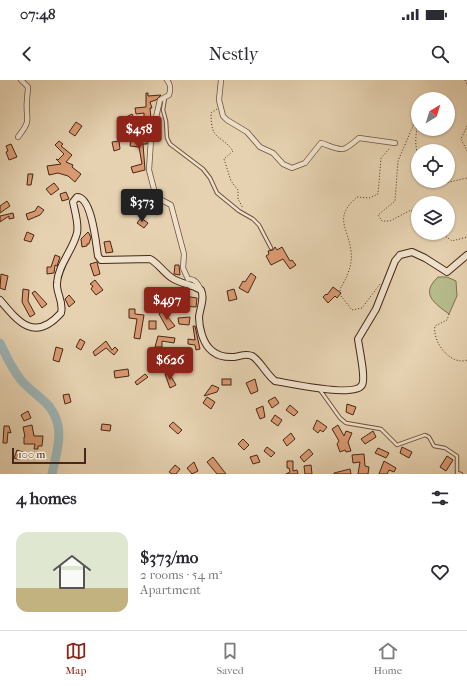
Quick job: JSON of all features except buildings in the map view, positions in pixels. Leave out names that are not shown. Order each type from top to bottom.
[{"type":"street","points":[[18,137],[27,126],[29,120],[26,100],[28,87],[21,80]]},
{"type":"street","points":[[167,80],[170,84],[171,90],[168,95],[160,100],[151,139],[150,178],[156,197],[171,205],[184,254],[184,268],[188,280],[191,279],[197,282],[203,294],[199,316],[200,329],[203,339],[211,352],[225,357],[248,354],[257,359],[267,375],[275,381],[341,390],[361,387],[363,384],[364,374],[358,339],[376,309],[395,261],[400,255],[412,252],[425,258],[447,272],[467,255]]},
{"type":"street","points":[[221,80],[219,100],[223,116],[247,132],[260,147],[273,153],[283,164],[292,168],[305,163],[321,143],[342,150],[346,150],[359,138],[395,143]]},
{"type":"street","points":[[0,300],[18,319],[31,328],[37,329],[44,327],[61,313],[62,304],[56,283],[77,233],[78,226],[73,202],[77,197],[84,199],[92,220],[98,256],[101,260],[150,259],[155,262],[160,270],[172,278],[201,290]]},
{"type":"lane","points":[[166,96],[163,110],[166,121],[167,138],[170,144],[203,169],[210,178],[217,193],[259,225],[271,248]]},
{"type":"lane","points":[[319,388],[340,418],[346,423],[381,429],[398,445],[425,435],[429,437],[434,446],[446,448],[457,456],[457,473],[461,474]]},
{"type":"path","points":[[465,80],[467,84]]},
{"type":"path","points":[[221,106],[211,113],[211,126],[214,134],[233,151],[224,159],[230,181],[238,190],[238,199],[245,213]]},
{"type":"path","points":[[411,210],[390,221],[382,221],[378,215],[395,201],[398,161],[418,114],[418,126],[414,141],[415,144]]},
{"type":"path","points":[[467,126],[461,139],[467,151]]},
{"type":"path","points":[[382,281],[362,308],[352,310],[341,296],[340,289],[349,275],[351,251],[343,226],[346,206],[357,197],[369,198],[378,194],[381,158],[395,143]]},
{"type":"path","points":[[455,181],[467,178]]},
{"type":"path","points":[[451,240],[452,241],[467,237]]},
{"type":"path","points":[[449,314],[447,320],[436,326],[434,334],[437,342],[452,360],[461,362],[467,360]]},
{"type":"green space","points":[[438,277],[447,277],[456,281],[457,296],[449,314],[438,306],[431,298],[430,288]]},
{"type":"waterway","points":[[0,343],[18,376],[26,386],[47,404],[55,417],[58,425],[59,437],[52,474]]}]
